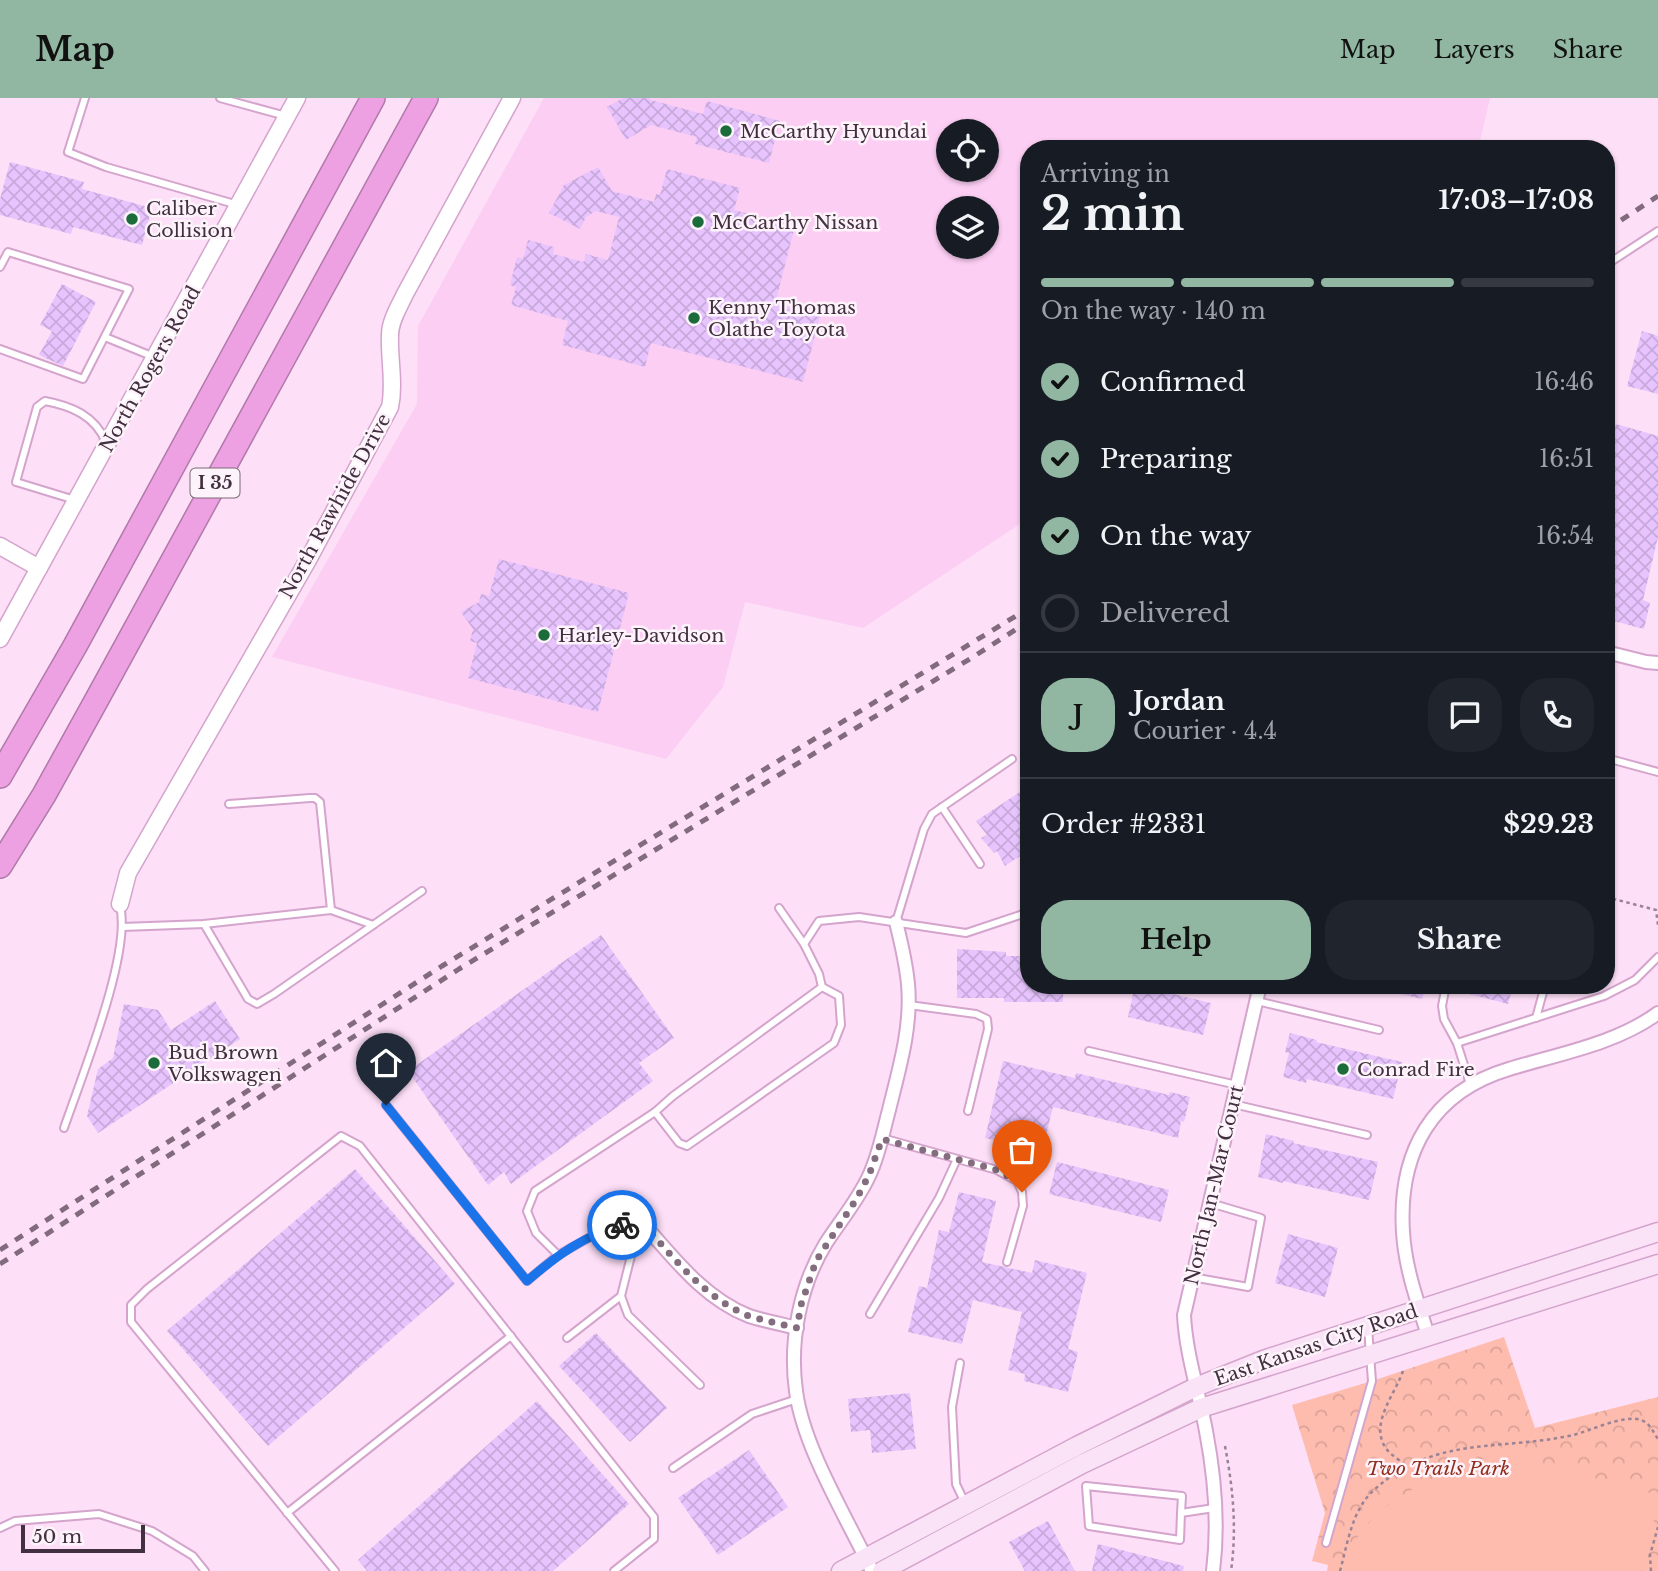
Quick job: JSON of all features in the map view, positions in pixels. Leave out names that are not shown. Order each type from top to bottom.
[{"type":"highway","name":"I 35","points":[[0,776],[75,646],[373,98]]},
{"type":"highway","name":"I 35","points":[[0,866],[44,795],[426,98]]},
{"type":"main road","name":"East Kansas City Road","points":[[841,1571],[869,1564],[965,1505],[1196,1387],[1263,1360],[1658,1232]]},
{"type":"main road","name":"East Kansas City Road","points":[[882,1571],[1076,1468],[1201,1408],[1658,1264]]},
{"type":"street","name":"North Rogers Road","points":[[0,639],[297,98]]},
{"type":"street","name":"North Rawhide Drive","points":[[120,904],[128,873],[308,560],[390,407],[393,392],[390,334],[392,324],[405,294],[512,98]]},
{"type":"street","points":[[0,546],[39,568]]},
{"type":"street","points":[[1615,654],[1658,663]]},
{"type":"street","points":[[869,1564],[815,1454],[801,1418],[794,1358],[801,1305],[816,1261],[869,1175],[882,1139],[901,1061],[908,985],[896,922]]},
{"type":"street","name":"North Jan-Mar Court","points":[[1213,1571],[1217,1538],[1216,1507],[1201,1408],[1185,1339],[1184,1315],[1258,994]]},
{"type":"street","points":[[1428,1335],[1409,1271],[1402,1210],[1410,1166],[1422,1132],[1432,1118],[1444,1104],[1470,1084],[1490,1075],[1621,1034],[1658,1013]]},
{"type":"street","points":[[640,1220],[688,1274],[726,1304],[748,1315],[797,1328]]},
{"type":"lane","points":[[85,98],[68,152],[106,167],[239,205]]},
{"type":"lane","points":[[220,98],[288,116]]},
{"type":"lane","points":[[1615,259],[1658,231]]},
{"type":"lane","points":[[0,267],[8,252],[129,289],[83,379],[0,349]]},
{"type":"lane","points":[[105,337],[156,358]]},
{"type":"lane","points":[[77,501],[16,482],[37,407],[45,401],[64,404],[85,414],[101,430],[108,445]]},
{"type":"lane","points":[[896,922],[924,829],[932,814],[1012,759]]},
{"type":"lane","points":[[1615,760],[1658,772]]},
{"type":"lane","points":[[229,803],[310,798],[320,802],[331,910]]},
{"type":"lane","points":[[942,807],[980,864]]},
{"type":"lane","points":[[204,924],[248,999],[257,1004],[422,891]]},
{"type":"lane","points":[[64,1128],[113,979],[122,927],[120,904]]},
{"type":"lane","points":[[654,1112],[679,1143],[687,1146],[834,1044],[841,1025],[839,996],[822,987],[819,974],[804,944],[779,908]]},
{"type":"lane","points":[[122,927],[204,924],[331,910],[373,925]]},
{"type":"lane","points":[[804,944],[819,921],[859,917],[966,933],[1020,915]]},
{"type":"lane","points":[[1615,990],[1635,980],[1658,957]]},
{"type":"lane","points":[[558,1255],[536,1233],[527,1211],[535,1191],[654,1112],[822,987]]},
{"type":"lane","points":[[1444,994],[1442,1006],[1444,1019],[1457,1043],[1470,1084]]},
{"type":"lane","points":[[1536,1018],[1543,994]]},
{"type":"lane","points":[[1457,1043],[1605,994]]},
{"type":"lane","points":[[1257,1001],[1379,1030]]},
{"type":"lane","points":[[908,1005],[976,1014],[987,1019],[988,1029],[968,1111]]},
{"type":"lane","points":[[1089,1052],[1237,1084]]},
{"type":"lane","points":[[1233,1104],[1367,1135]]},
{"type":"lane","points":[[386,1105],[527,1281],[558,1255],[601,1231],[640,1220],[621,1296],[628,1315],[700,1385]]},
{"type":"lane","points":[[335,1571],[131,1322],[131,1304],[341,1136],[360,1146],[654,1517],[654,1539],[614,1571]]},
{"type":"lane","points":[[882,1139],[997,1170],[1017,1181],[1022,1192],[1023,1206],[1007,1262]]},
{"type":"lane","points":[[870,1314],[939,1198],[957,1159]]},
{"type":"lane","points":[[1192,1277],[1248,1287],[1261,1218],[1210,1202]]},
{"type":"lane","points":[[567,1338],[621,1296]]},
{"type":"lane","points":[[1326,1543],[1372,1381],[1368,1326]]},
{"type":"lane","points":[[287,1513],[511,1336]]},
{"type":"lane","points":[[960,1363],[952,1407],[956,1484],[965,1505]]},
{"type":"lane","points":[[673,1468],[752,1415],[797,1399]]},
{"type":"lane","points":[[1076,1468],[1086,1486],[1088,1526],[1180,1540],[1182,1496],[1086,1486]]},
{"type":"lane","points":[[1181,1513],[1216,1507]]},
{"type":"lane","points":[[0,1528],[15,1521],[99,1514],[152,1531],[193,1556],[205,1571]]},
{"type":"path","points":[[1615,899],[1656,910],[1658,925]]},
{"type":"path","points":[[1403,1371],[1386,1405],[1381,1425],[1381,1440],[1388,1452],[1406,1466]]},
{"type":"path","points":[[1340,1571],[1354,1518],[1363,1500],[1406,1466],[1447,1451],[1483,1444],[1546,1439],[1631,1419],[1641,1420],[1650,1426],[1658,1439]]},
{"type":"path","points":[[1651,1571],[1650,1555],[1658,1527]]},
{"type":"shaded area","points":[[544,98],[1490,98],[1480,140],[1020,140],[1020,524],[863,628],[745,602],[723,687],[666,759],[272,657],[417,404],[418,326]]},
{"type":"green space","name":"Two Trails Park","points":[[1504,1337],[1535,1428],[1658,1397],[1658,1571],[1327,1571],[1328,1565],[1312,1561],[1325,1513],[1292,1405]]},
{"type":"green space","points":[[1502,1453],[1658,1495],[1658,1505],[1641,1571],[1348,1571],[1357,1539],[1387,1506],[1424,1483],[1464,1465]]},
{"type":"building","name":"McCarthy Hyundai","points":[[623,98],[649,98],[703,114],[707,101],[780,121],[769,163],[695,144],[697,137],[651,125],[626,140],[607,107]]},
{"type":"building","points":[[10,162],[84,182],[82,189],[152,208],[142,245],[73,227],[71,234],[0,215],[0,199]]},
{"type":"building","points":[[598,167],[612,191],[654,202],[656,194],[660,195],[667,169],[740,188],[734,210],[795,226],[775,304],[820,316],[803,382],[651,343],[645,367],[562,345],[568,321],[511,305],[516,287],[510,285],[517,257],[523,259],[528,240],[554,247],[553,254],[584,262],[586,254],[608,260],[619,217],[596,211],[586,217],[580,229],[549,213],[564,185]]},
{"type":"building","points":[[62,284],[96,302],[63,366],[39,355],[52,331],[40,325]]},
{"type":"building","points":[[1642,331],[1658,336],[1658,394],[1627,386]]},
{"type":"building","points":[[1616,424],[1658,436],[1658,537],[1643,600],[1650,603],[1644,629],[1615,621]]},
{"type":"building","name":"Harley-Davidson","points":[[499,559],[629,593],[598,712],[468,678],[477,643],[470,641],[473,629],[461,612],[479,602],[481,594],[489,596]]},
{"type":"building","points":[[1020,792],[1020,856],[1005,866],[997,851],[994,853],[981,838],[987,835],[976,821]]},
{"type":"building","points":[[601,935],[674,1038],[639,1063],[653,1081],[511,1184],[504,1172],[488,1185],[408,1071]]},
{"type":"building","points":[[957,949],[1006,952],[1006,956],[1020,956],[1020,994],[1063,994],[1063,1002],[1004,1002],[1004,998],[957,998]]},
{"type":"building","points":[[1133,994],[1173,994],[1211,1003],[1203,1035],[1128,1017]]},
{"type":"building","points":[[1401,994],[1423,994],[1422,999]]},
{"type":"building","points":[[1469,994],[1511,994],[1508,1004]]},
{"type":"building","name":"Bud Brown Volkswagen","points":[[215,1001],[240,1039],[98,1133],[87,1116],[98,1069],[113,1058],[124,1004],[158,1010],[171,1030]]},
{"type":"building","name":"Conrad Fire","points":[[1290,1033],[1317,1040],[1316,1042],[1402,1062],[1393,1099],[1307,1079],[1306,1083],[1283,1077],[1289,1053],[1285,1052]]},
{"type":"building","points":[[1003,1061],[1075,1078],[1076,1073],[1169,1095],[1170,1092],[1190,1097],[1178,1138],[1053,1107],[1042,1152],[985,1138]]},
{"type":"building","points":[[1266,1134],[1294,1141],[1293,1143],[1378,1162],[1369,1200],[1258,1177]]},
{"type":"building","points":[[1057,1162],[1169,1190],[1161,1222],[1049,1194]]},
{"type":"building","points":[[355,1169],[455,1284],[268,1446],[167,1331]]},
{"type":"building","points":[[959,1192],[996,1201],[982,1262],[1032,1273],[1035,1260],[1087,1273],[1068,1349],[1078,1352],[1068,1392],[1024,1381],[1025,1374],[1008,1370],[1022,1312],[973,1300],[962,1344],[908,1332],[919,1286],[927,1288],[939,1230],[949,1232]]},
{"type":"building","points":[[1288,1234],[1338,1248],[1325,1297],[1275,1283]]},
{"type":"building","points":[[596,1333],[667,1408],[630,1442],[559,1366]]},
{"type":"building","points":[[910,1393],[916,1449],[872,1453],[870,1430],[851,1432],[848,1399]]},
{"type":"building","points":[[537,1401],[629,1504],[553,1571],[367,1571],[358,1560]]},
{"type":"building","points":[[749,1450],[788,1507],[718,1555],[678,1498]]},
{"type":"building","points":[[1048,1521],[1075,1571],[1025,1571],[1009,1542]]},
{"type":"building","points":[[1098,1544],[1184,1566],[1183,1571],[1092,1571]]},
{"type":"railway","points":[[1615,224],[1658,196]]},
{"type":"railway","points":[[0,1250],[442,966],[1020,613]]},
{"type":"railway","points":[[0,1264],[459,969],[1020,627]]},
{"type":"way so far","points":[[622,1225],[640,1220],[688,1274],[726,1304],[748,1315],[797,1328],[801,1305],[816,1261],[857,1198],[882,1139],[997,1170],[1017,1181],[1022,1192]]},
{"type":"place","name":"McCarthy Hyundai","points":[[726,131]]},
{"type":"place","name":"Caliber Collision","points":[[132,219]]},
{"type":"place","name":"McCarthy Nissan","points":[[698,222]]},
{"type":"place","name":"Kenny Thomas Olathe Toyota","points":[[694,318]]},
{"type":"place","name":"Harley-Davidson","points":[[544,635]]},
{"type":"place","name":"Bud Brown Volkswagen","points":[[154,1063]]},
{"type":"place","name":"Conrad Fire","points":[[1343,1069]]},
{"type":"route","points":[[386,1105],[527,1281],[558,1255],[601,1231],[622,1225]]}]
